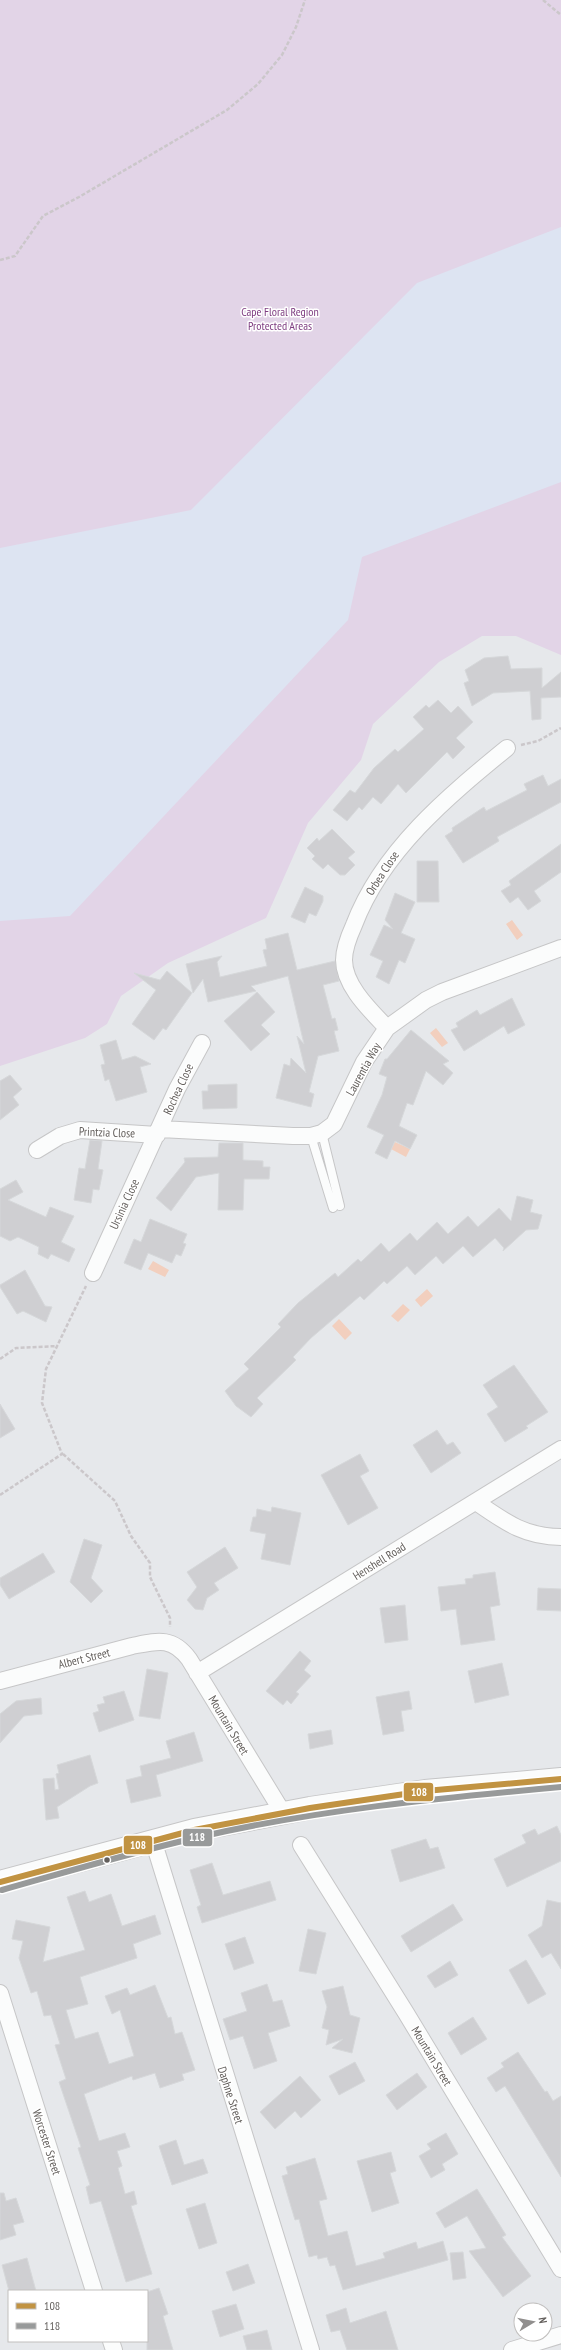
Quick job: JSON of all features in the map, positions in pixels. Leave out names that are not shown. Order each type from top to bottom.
[{"type":"street","name":"Orbea Close","points":[[386,1028],[365,1004],[350,980],[345,968],[345,949],[359,912],[372,886],[396,850],[472,777],[507,748]]},
{"type":"street","name":"Laurentia Way","points":[[316,1135],[338,1117],[364,1062],[386,1028],[442,992],[561,948]]},
{"type":"street","name":"Rochea Close","points":[[158,1132],[177,1089],[202,1043]]},
{"type":"street","name":"Printzia Close","points":[[37,1150],[60,1136],[80,1130],[158,1132]]},
{"type":"street","points":[[158,1132],[316,1135]]},
{"type":"street","name":"Ursinia Close","points":[[92,1273],[158,1132]]},
{"type":"street","name":"Henshell Road","points":[[197,1673],[561,1449]]},
{"type":"street","points":[[476,1502],[520,1530],[536,1535],[561,1537]]},
{"type":"street","name":"Albert Street","points":[[0,1681],[132,1646],[154,1641],[170,1642]]},
{"type":"street","name":"Mountain Street","points":[[170,1642],[184,1652],[282,1813]]},
{"type":"street","points":[[0,1882],[153,1840],[194,1830],[282,1813],[425,1792],[561,1779]]},
{"type":"street","name":"Daphne Street","points":[[153,1840],[311,2350]]},
{"type":"street","name":"Mountain Street","points":[[301,1845],[561,2269]]},
{"type":"street","name":"Worcester Street","points":[[0,1993],[94,2290]]},
{"type":"street","points":[[512,2350],[561,2334]]},
{"type":"lane","points":[[316,1135],[336,1207]]},
{"type":"path","points":[[0,260],[15,256],[43,216],[227,110],[258,84],[282,55],[296,27],[306,0]]},
{"type":"path","points":[[544,0],[561,15]]},
{"type":"path","points":[[507,748],[538,741],[561,728]]},
{"type":"path","points":[[92,1273],[59,1346],[46,1369],[42,1403],[62,1454],[115,1501],[131,1536],[150,1563],[150,1577],[153,1587],[170,1618],[170,1642]]},
{"type":"path","points":[[0,1359],[16,1348],[59,1346]]},
{"type":"path","points":[[0,1495],[62,1454]]},
{"type":"green space","name":"Cape Floral Region Protected Areas","points":[[0,0],[561,0],[561,655],[516,636],[482,636],[439,662],[373,724],[361,760],[308,823],[266,918],[168,963],[121,996],[107,1024],[85,1038],[0,1066]]},
{"type":"sand","points":[[561,227],[561,482],[362,557],[348,620],[70,916],[0,921],[0,548],[191,510],[417,283]]},
{"type":"shaded area","points":[[512,920],[523,935],[517,940],[506,924]]},
{"type":"shaded area","points":[[436,1028],[448,1043],[442,1047],[430,1033]]},
{"type":"shaded area","points":[[395,1142],[410,1149],[406,1157],[391,1149]]},
{"type":"shaded area","points":[[153,1261],[169,1270],[165,1277],[148,1269]]},
{"type":"shaded area","points":[[427,1289],[433,1296],[421,1307],[415,1300]]},
{"type":"shaded area","points":[[403,1304],[410,1310],[398,1322],[391,1316]]},
{"type":"shaded area","points":[[339,1319],[352,1333],[345,1340],[332,1326]]},
{"type":"building","points":[[508,656],[511,669],[542,668],[542,688],[561,672],[561,697],[541,698],[541,719],[532,720],[530,691],[493,693],[472,706],[464,683],[469,681],[465,670],[484,658]]},
{"type":"building","points":[[438,700],[451,713],[458,706],[473,722],[456,738],[465,747],[453,759],[447,752],[406,793],[398,784],[381,804],[373,797],[362,810],[359,807],[347,821],[333,810],[350,790],[355,793],[374,768],[395,749],[398,752],[424,729],[413,717],[426,705],[429,708]]},
{"type":"building","points":[[543,775],[548,786],[561,779],[561,802],[497,837],[499,841],[463,863],[445,836],[453,831],[452,828],[484,807],[486,811],[527,790],[524,784]]},
{"type":"building","points":[[332,829],[355,852],[348,858],[355,865],[345,875],[340,875],[328,864],[323,869],[312,859],[315,856],[307,848],[317,838],[319,841]]},
{"type":"building","points":[[561,844],[561,872],[534,891],[541,901],[528,910],[518,897],[510,903],[501,891],[511,885],[509,881]]},
{"type":"building","points":[[417,861],[438,861],[439,902],[417,902]]},
{"type":"building","points":[[305,887],[323,896],[323,901],[316,916],[309,913],[305,923],[291,917]]},
{"type":"building","points":[[395,893],[415,902],[401,933],[415,939],[405,963],[399,960],[389,984],[376,977],[383,961],[370,955],[384,925],[393,929],[385,920]]},
{"type":"building","points":[[288,933],[297,970],[335,961],[339,981],[323,985],[332,1019],[335,1018],[338,1030],[334,1031],[339,1051],[318,1056],[309,1092],[314,1094],[311,1107],[276,1098],[284,1064],[290,1066],[291,1058],[306,1073],[297,1036],[304,1044],[288,976],[251,986],[256,991],[208,1002],[203,979],[193,993],[186,964],[222,956],[217,962],[220,977],[267,966],[263,950],[267,949],[265,939]]},
{"type":"building","points":[[167,971],[192,993],[166,1030],[163,1028],[154,1040],[132,1024],[156,990],[134,973],[160,980]]},
{"type":"building","points":[[257,992],[275,1012],[261,1025],[270,1034],[251,1051],[224,1021]]},
{"type":"building","points":[[512,998],[525,1025],[508,1034],[504,1026],[464,1051],[451,1030],[458,1027],[456,1023],[477,1010],[480,1015]]},
{"type":"building","points":[[411,1030],[449,1061],[443,1064],[453,1073],[443,1085],[426,1071],[413,1105],[407,1103],[399,1126],[417,1135],[410,1149],[395,1141],[387,1159],[375,1153],[384,1135],[367,1127],[382,1095],[387,1077],[379,1074],[385,1059],[387,1059]]},
{"type":"building","points":[[116,1040],[122,1060],[135,1056],[151,1064],[140,1067],[147,1092],[116,1101],[109,1079],[105,1081],[101,1065],[105,1064],[100,1045]]},
{"type":"building","points":[[10,1075],[22,1089],[13,1097],[19,1105],[0,1120],[0,1081]]},
{"type":"building","points":[[237,1084],[237,1108],[203,1109],[202,1091],[208,1091],[208,1085]]},
{"type":"building","points":[[90,1140],[102,1141],[98,1169],[103,1170],[99,1190],[93,1189],[91,1203],[74,1200],[79,1168],[85,1169]]},
{"type":"building","points":[[219,1143],[243,1143],[243,1160],[263,1161],[263,1167],[270,1167],[269,1179],[244,1179],[243,1210],[218,1210],[219,1173],[196,1177],[171,1211],[156,1198],[185,1162],[184,1158],[218,1157]]},
{"type":"building","points":[[16,1180],[23,1192],[8,1200],[46,1217],[50,1207],[74,1216],[61,1242],[75,1249],[69,1262],[51,1254],[48,1259],[38,1254],[39,1247],[18,1237],[10,1241],[0,1236],[0,1189]]},
{"type":"building","points":[[517,1196],[533,1200],[530,1212],[542,1215],[538,1229],[526,1230],[503,1251],[504,1248],[495,1238],[473,1257],[463,1246],[443,1264],[436,1256],[415,1275],[407,1266],[387,1284],[384,1281],[364,1300],[360,1296],[311,1338],[293,1357],[296,1360],[257,1398],[263,1404],[251,1417],[236,1406],[225,1391],[249,1369],[244,1364],[281,1327],[278,1324],[298,1303],[335,1273],[338,1277],[358,1259],[361,1262],[381,1243],[389,1252],[410,1233],[417,1241],[437,1222],[448,1234],[468,1216],[478,1227],[499,1208],[511,1221]]},
{"type":"building","points":[[150,1219],[187,1234],[183,1243],[186,1244],[181,1256],[176,1254],[172,1263],[148,1253],[141,1270],[124,1263],[134,1239],[141,1242]]},
{"type":"building","points":[[25,1270],[45,1306],[52,1307],[46,1322],[23,1311],[17,1314],[0,1287],[0,1285]]},
{"type":"building","points":[[514,1365],[548,1412],[526,1426],[528,1428],[505,1442],[487,1414],[498,1407],[483,1385]]},
{"type":"building","points":[[0,1404],[15,1429],[0,1438]]},
{"type":"building","points":[[437,1430],[447,1445],[453,1442],[461,1453],[431,1473],[413,1445]]},
{"type":"building","points":[[360,1454],[369,1471],[360,1476],[378,1508],[348,1525],[321,1475]]},
{"type":"building","points":[[272,1507],[301,1513],[290,1565],[261,1559],[266,1534],[250,1531],[253,1517],[256,1517],[257,1509],[271,1512]]},
{"type":"building","points":[[84,1539],[102,1545],[91,1578],[103,1591],[91,1603],[70,1582]]},
{"type":"building","points":[[225,1547],[238,1568],[214,1583],[219,1590],[207,1598],[203,1610],[195,1609],[187,1600],[197,1587],[187,1572]]},
{"type":"building","points":[[43,1553],[55,1572],[9,1599],[0,1585],[0,1578]]},
{"type":"building","points":[[495,1572],[500,1605],[490,1607],[495,1640],[461,1645],[456,1609],[441,1611],[438,1587],[466,1584],[465,1579],[473,1578],[473,1575]]},
{"type":"building","points":[[538,1588],[561,1589],[561,1611],[537,1610]]},
{"type":"building","points":[[405,1605],[408,1640],[385,1643],[380,1608]]},
{"type":"building","points":[[300,1651],[311,1661],[304,1670],[311,1676],[296,1692],[299,1694],[291,1704],[287,1700],[283,1705],[266,1691]]},
{"type":"building","points":[[502,1663],[509,1695],[475,1703],[468,1671]]},
{"type":"building","points":[[147,1669],[168,1673],[160,1719],[139,1716]]},
{"type":"building","points":[[124,1691],[134,1720],[99,1732],[93,1713],[99,1711],[97,1705],[105,1703],[103,1697]]},
{"type":"building","points":[[409,1691],[412,1709],[401,1711],[404,1731],[383,1735],[376,1697]]},
{"type":"building","points":[[41,1698],[42,1714],[24,1716],[0,1743],[0,1714],[16,1701]]},
{"type":"building","points":[[331,1730],[333,1744],[310,1749],[308,1734]]},
{"type":"building","points":[[194,1732],[203,1761],[156,1775],[161,1796],[131,1803],[126,1780],[142,1776],[140,1766],[171,1758],[166,1741]]},
{"type":"building","points":[[90,1755],[98,1783],[90,1786],[57,1807],[59,1818],[46,1820],[43,1779],[54,1778],[55,1790],[59,1789],[56,1774],[59,1773],[57,1765]]},
{"type":"building","points":[[557,1826],[561,1835],[561,1861],[507,1887],[494,1859],[526,1843],[522,1835],[535,1829],[538,1835]]},
{"type":"building","points":[[426,1839],[430,1849],[438,1847],[445,1868],[400,1882],[391,1850]]},
{"type":"building","points":[[212,1863],[223,1895],[270,1881],[276,1900],[202,1923],[197,1907],[201,1905],[190,1870]]},
{"type":"building","points":[[85,1891],[89,1902],[111,1894],[122,1926],[155,1915],[161,1934],[133,1944],[137,1958],[80,1977],[88,2004],[66,2010],[75,2039],[98,2032],[109,2064],[134,2056],[120,2010],[112,2014],[105,1996],[127,1988],[130,1995],[155,1985],[168,2018],[171,2017],[175,2034],[182,2032],[195,2070],[182,2074],[184,2080],[160,2088],[155,2073],[133,2080],[132,2076],[84,2094],[99,2141],[125,2133],[130,2147],[117,2151],[122,2166],[118,2168],[125,2194],[134,2191],[137,2204],[131,2206],[152,2274],[126,2282],[101,2201],[90,2204],[86,2187],[90,2185],[78,2148],[81,2147],[59,2082],[66,2079],[55,2045],[60,2044],[51,2015],[44,2016],[37,1991],[31,1993],[19,1958],[23,1941],[12,1939],[16,1920],[50,1927],[43,1962],[85,1950],[67,1897]]},
{"type":"building","points":[[547,1900],[561,1903],[561,1969],[551,1953],[542,1958],[528,1935],[542,1926]]},
{"type":"building","points":[[453,1904],[463,1920],[411,1952],[401,1936]]},
{"type":"building","points":[[308,1929],[326,1933],[316,1974],[299,1971]]},
{"type":"building","points":[[245,1937],[254,1963],[234,1970],[225,1944]]},
{"type":"building","points":[[526,1960],[546,1994],[528,2004],[509,1970]]},
{"type":"building","points":[[450,1961],[458,1975],[435,1988],[427,1976]]},
{"type":"building","points":[[267,1984],[273,2002],[282,2000],[290,2026],[268,2033],[277,2061],[254,2069],[243,2036],[230,2040],[223,2019],[247,2011],[241,1993]]},
{"type":"building","points":[[343,1986],[350,2015],[360,2018],[352,2053],[332,2048],[343,2039],[326,2045],[329,2030],[322,2028],[327,2007],[322,1991]]},
{"type":"building","points":[[473,2017],[487,2039],[461,2055],[448,2033]]},
{"type":"building","points":[[518,2052],[545,2092],[547,2091],[553,2101],[561,2096],[561,2177],[505,2086],[496,2092],[487,2078],[504,2067],[501,2063]]},
{"type":"building","points":[[355,2062],[365,2081],[339,2095],[329,2076]]},
{"type":"building","points":[[417,2073],[427,2087],[397,2110],[386,2095]]},
{"type":"building","points":[[300,2076],[321,2100],[301,2118],[295,2111],[275,2129],[260,2112]]},
{"type":"building","points":[[446,2133],[458,2154],[442,2164],[445,2170],[431,2178],[419,2156],[431,2149],[427,2144]]},
{"type":"building","points":[[176,2140],[184,2165],[203,2159],[208,2173],[172,2185],[159,2146]]},
{"type":"building","points":[[391,2152],[396,2171],[390,2173],[399,2203],[372,2212],[357,2161]]},
{"type":"building","points":[[315,2158],[327,2199],[319,2201],[328,2236],[347,2231],[356,2266],[385,2258],[383,2253],[416,2242],[418,2249],[443,2241],[448,2260],[343,2290],[335,2265],[330,2266],[327,2257],[318,2259],[317,2255],[309,2257],[299,2219],[295,2220],[282,2176],[288,2174],[286,2167]]},
{"type":"building","points":[[477,2189],[506,2235],[502,2237],[531,2276],[503,2297],[469,2251],[486,2248],[467,2216],[445,2228],[436,2213]]},
{"type":"building","points":[[0,2193],[4,2193],[6,2201],[16,2198],[24,2222],[13,2225],[16,2235],[0,2240]]},
{"type":"building","points":[[205,2203],[217,2243],[199,2249],[186,2209]]},
{"type":"building","points":[[463,2252],[466,2278],[453,2280],[450,2253]]},
{"type":"building","points":[[27,2258],[36,2290],[9,2290],[2,2265]]},
{"type":"building","points":[[248,2264],[255,2283],[233,2291],[226,2272]]},
{"type":"building","points":[[159,2288],[168,2314],[163,2316],[173,2350],[147,2350],[148,2292]]},
{"type":"building","points":[[236,2304],[244,2329],[220,2337],[212,2311]]},
{"type":"building","points":[[346,2308],[350,2323],[386,2311],[398,2350],[347,2350],[340,2330],[331,2332],[326,2315]]},
{"type":"building","points":[[267,2330],[272,2350],[247,2350],[243,2336]]},
{"type":"transit line","name":"108","points":[[0,1882],[194,1830],[310,1808],[425,1791],[561,1779]]},
{"type":"transit line","name":"118","points":[[2,1890],[98,1863],[240,1828],[331,1812],[377,1806],[561,1787]]}]
